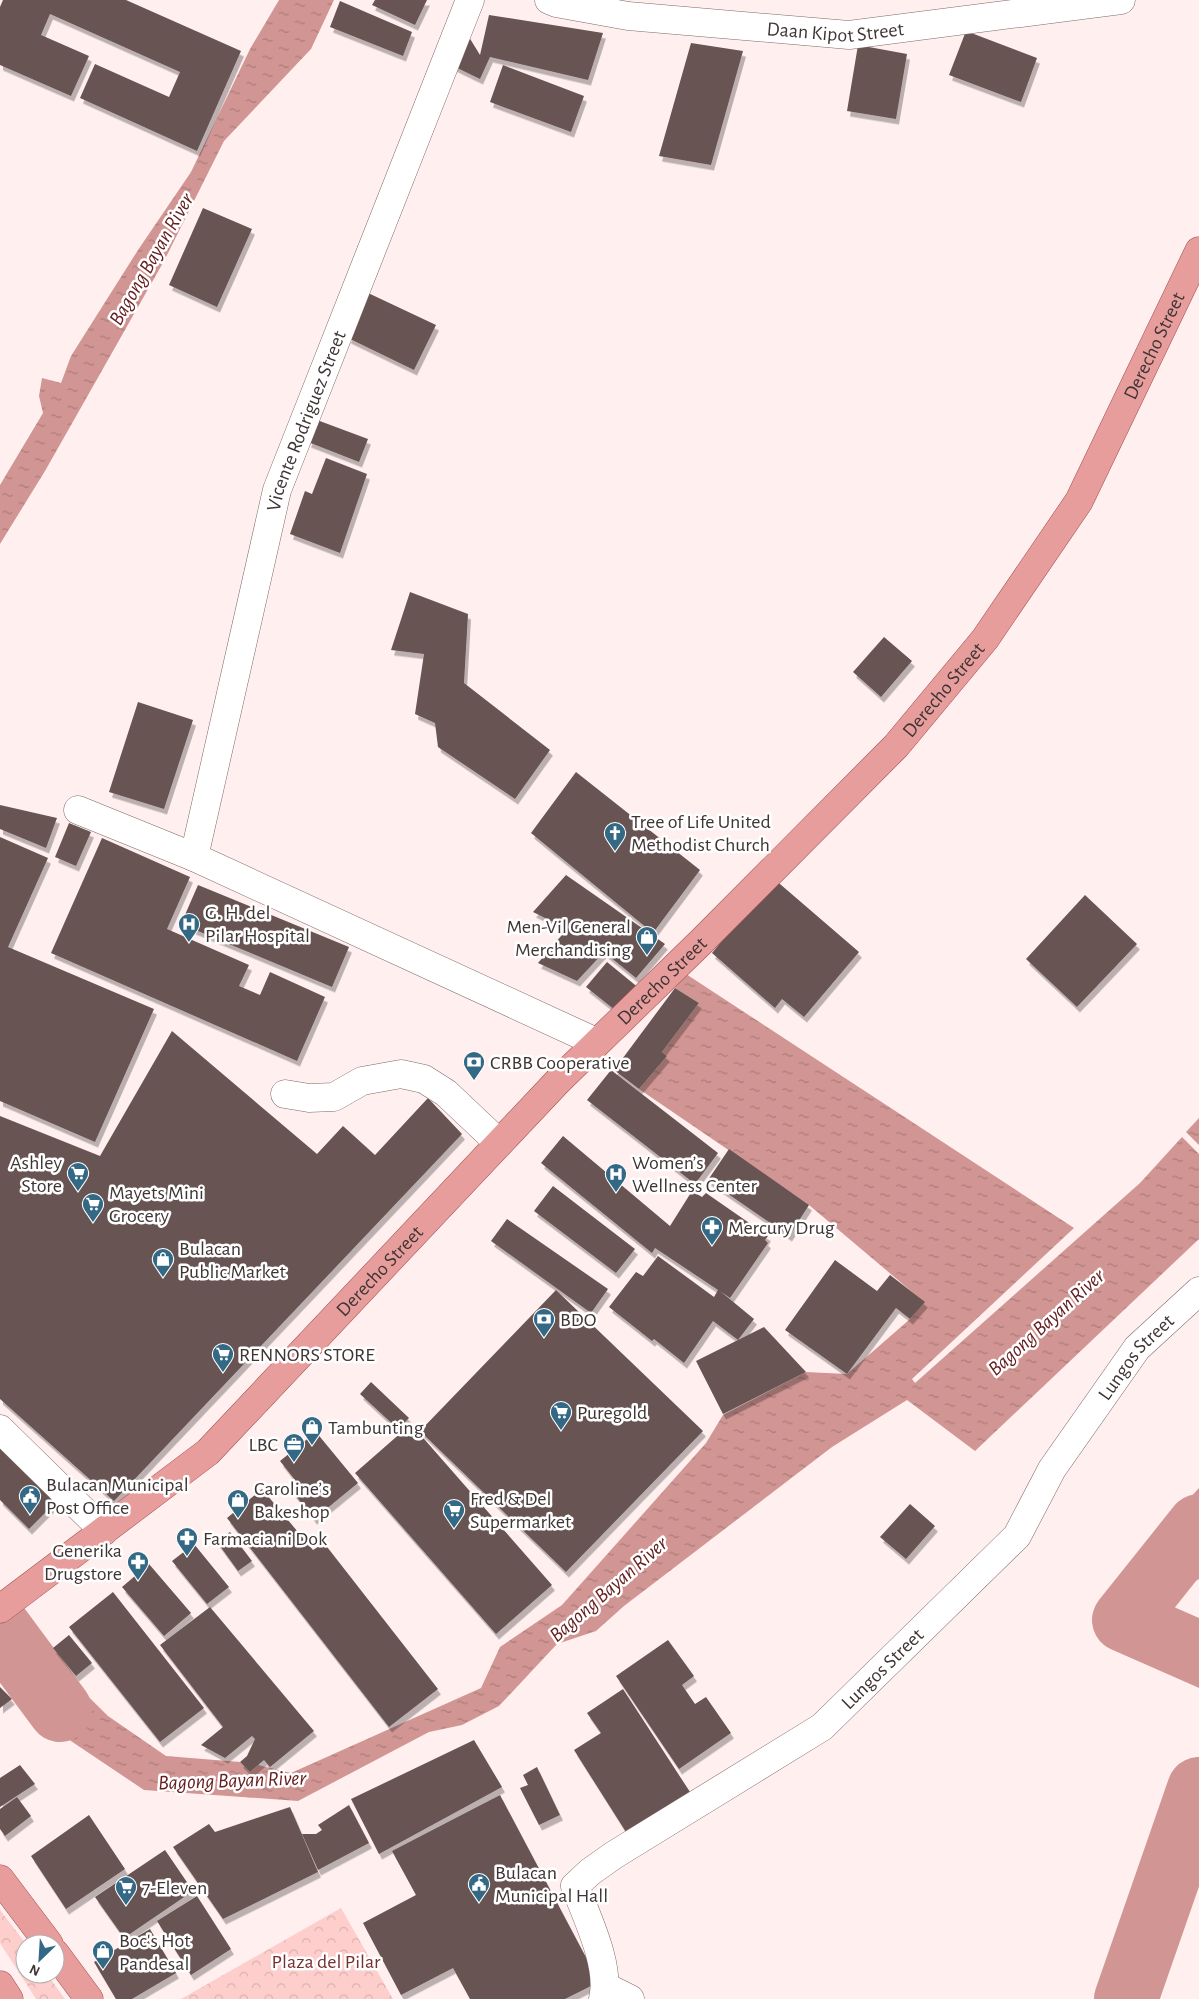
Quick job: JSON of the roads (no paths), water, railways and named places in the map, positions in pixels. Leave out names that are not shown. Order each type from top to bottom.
[{"type":"main road","name":"Derecho Street","points":[[0,1609],[208,1452],[596,1042],[702,941],[896,746],[985,639],[1079,501],[1199,251]]},
{"type":"main road","points":[[0,1879],[41,1934]]},
{"type":"main road","points":[[65,1967],[89,1999]]},
{"type":"main road","points":[[0,1985],[10,1999]]},
{"type":"street","name":"Vicente Rodriguez Street","points":[[194,857],[277,490],[470,0]]},
{"type":"street","name":"Daan Kipot Street","points":[[549,0],[556,3],[628,16],[849,35],[1121,0]]},
{"type":"street","points":[[78,810],[194,857],[596,1042]]},
{"type":"street","points":[[285,1094],[309,1098],[334,1097],[362,1081],[401,1074],[424,1079],[446,1094],[499,1143]]},
{"type":"street","name":"Lungos Street","points":[[604,1993],[600,1958],[575,1886],[590,1872],[614,1855],[822,1727],[1017,1536],[1052,1469],[1137,1348],[1199,1291]]},
{"type":"street","points":[[0,1429],[104,1531]]},
{"type":"street","points":[[604,1993],[630,1999]]},
{"type":"water","points":[[279,0],[334,0],[311,49],[224,141],[164,261],[45,471],[0,544],[0,485],[43,413],[39,396],[42,378],[61,383],[71,356],[138,250],[191,172],[250,49]]},
{"type":"water","points":[[686,974],[1074,1228],[912,1379],[915,1383],[1140,1183],[1182,1137],[1199,1154],[1199,1239],[975,1451],[907,1400],[832,1447],[624,1606],[596,1631],[557,1644],[499,1706],[462,1725],[429,1732],[298,1801],[144,1790],[56,1731],[0,1666],[0,1645],[21,1630],[108,1716],[166,1756],[240,1762],[250,1772],[258,1765],[291,1773],[481,1688],[500,1647],[562,1605],[706,1443],[723,1415],[806,1372],[847,1374],[910,1319],[924,1302],[809,1205],[639,1089],[667,1056],[662,1052],[699,1003],[675,988]]},
{"type":"water","points":[[1199,1118],[1199,1145],[1186,1132]]},
{"type":"water","points":[[1199,1488],[1199,1579],[1141,1610],[1152,1632],[1133,1649],[1119,1640],[1112,1628],[1124,1603],[1143,1581],[1144,1548]]},
{"type":"water","points":[[1199,1641],[1199,1688],[1188,1683],[1188,1647]]},
{"type":"waterway","name":"Bagong Bayan River","points":[[1199,1526],[1124,1620],[1199,1653]]},
{"type":"waterway","name":"Bagong Bayan River","points":[[0,1629],[60,1710]]},
{"type":"waterway","name":"Bagong Bayan River","points":[[1126,1999],[1199,1789]]},
{"type":"place","name":"Tree of Life United Methodist Church","points":[[615,852]]},
{"type":"place","name":"G. H. del Pilar Hospital","points":[[189,943]]},
{"type":"place","name":"Men-Vil General Merchandising","points":[[647,956]]},
{"type":"place","name":"CRBB Cooperative","points":[[474,1081]]},
{"type":"place","name":"Ashley Store","points":[[78,1192]]},
{"type":"place","name":"Women’s Wellness Center","points":[[616,1193]]},
{"type":"place","name":"Mayets Mini Grocery","points":[[93,1223]]},
{"type":"place","name":"Mercury Drug","points":[[712,1246]]},
{"type":"place","name":"Bulacan Public Market","points":[[163,1278]]},
{"type":"place","name":"BDO","points":[[544,1338]]},
{"type":"place","name":"RENNORS STORE","points":[[223,1373]]},
{"type":"place","name":"Puregold","points":[[561,1431]]},
{"type":"place","name":"Tambunting","points":[[312,1446]]},
{"type":"place","name":"LBC","points":[[294,1463]]},
{"type":"place","name":"Bulacan Municipal Post Office","points":[[30,1515]]},
{"type":"place","name":"Caroline’s Bakeshop","points":[[238,1519]]},
{"type":"place","name":"Fred & Del Supermarket","points":[[454,1529]]},
{"type":"place","name":"Farmacia ni Dok","points":[[187,1557]]},
{"type":"place","name":"Generika Drugstore","points":[[138,1581]]},
{"type":"place","name":"Bulacan Municipal Hall","points":[[479,1903]]},
{"type":"place","name":"7-Eleven","points":[[126,1906]]},
{"type":"place","name":"Boc's Hot Pandesal","points":[[103,1970]]},
{"type":"park label","name":"Plaza del Pilar","points":[[326,1961]]}]
